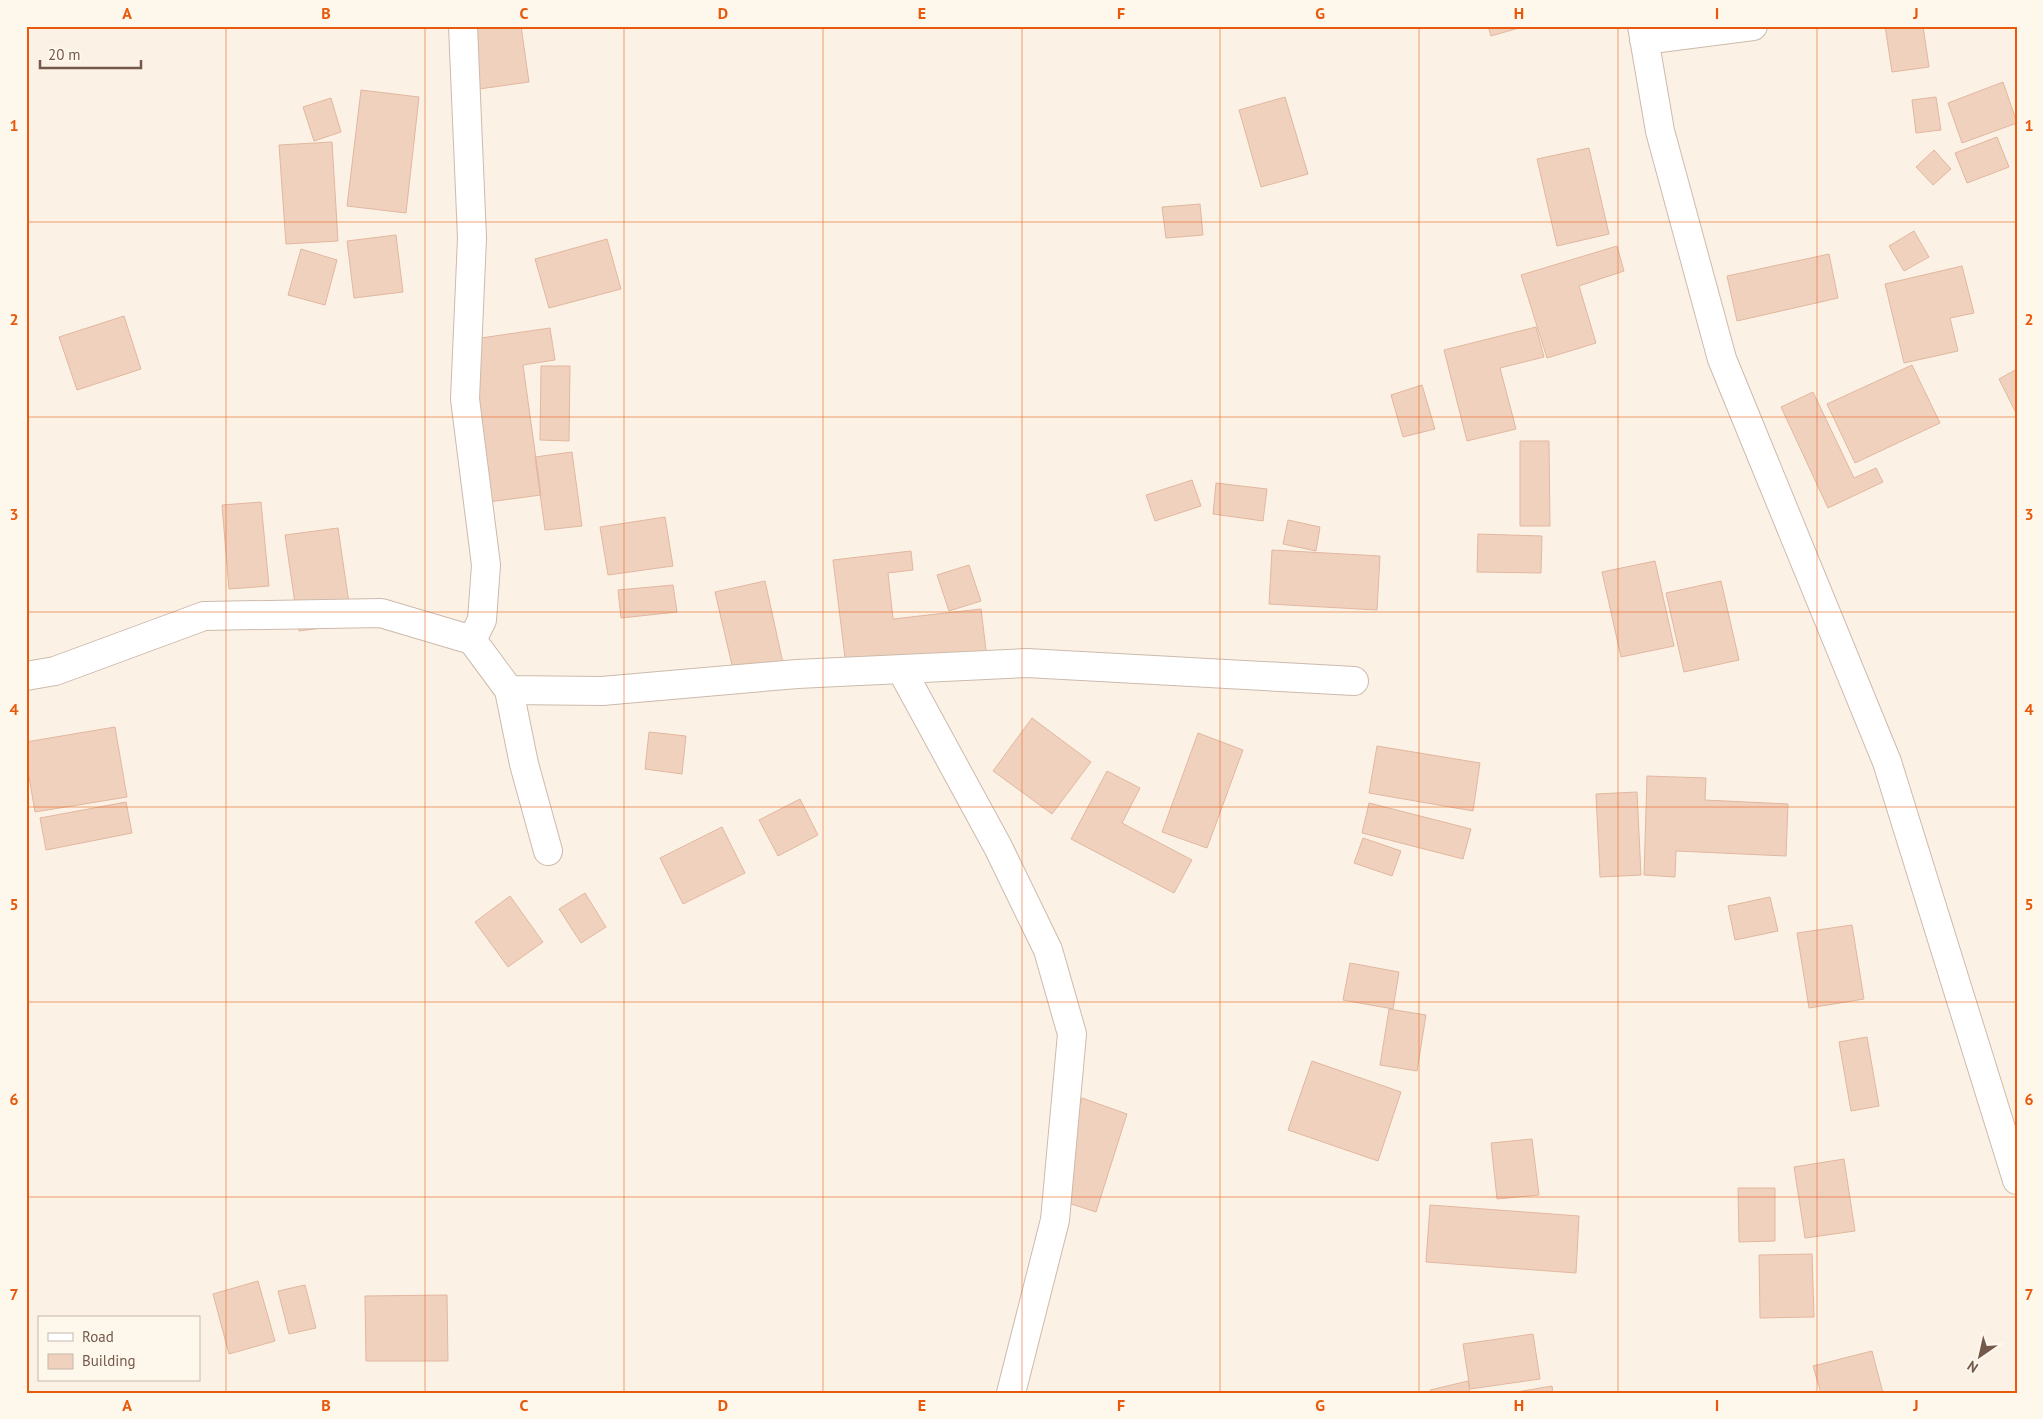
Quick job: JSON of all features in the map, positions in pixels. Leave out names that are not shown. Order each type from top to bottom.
[{"type":"street","points":[[463,26],[472,238],[465,399],[486,565],[482,620],[472,640]]},
{"type":"street","points":[[1753,26],[1643,33],[1660,131],[1722,359],[1887,762],[2017,1180]]},
{"type":"street","points":[[26,676],[55,671],[204,616],[381,613],[472,640],[509,690],[524,764],[548,851]]},
{"type":"street","points":[[509,690],[602,691],[797,674],[1027,663],[1354,681]]},
{"type":"street","points":[[901,669],[998,846],[1048,950],[1072,1034],[1055,1220],[1011,1393]]},
{"type":"building","points":[[462,26],[521,26],[529,82],[472,90]]},
{"type":"building","points":[[1488,26],[1526,26],[1491,36]]},
{"type":"building","points":[[1885,26],[1923,26],[1929,67],[1892,72]]},
{"type":"building","points":[[2003,82],[2017,123],[1962,143],[1948,103]]},
{"type":"building","points":[[361,90],[419,97],[406,213],[347,206]]},
{"type":"building","points":[[1285,97],[1308,174],[1261,187],[1239,110]]},
{"type":"building","points":[[1936,97],[1941,130],[1916,133],[1912,100]]},
{"type":"building","points":[[331,98],[341,132],[314,141],[303,107]]},
{"type":"building","points":[[1997,137],[2009,167],[1967,183],[1955,153]]},
{"type":"building","points":[[332,142],[338,241],[286,244],[279,145]]},
{"type":"building","points":[[1589,148],[1609,234],[1557,246],[1537,159]]},
{"type":"building","points":[[1934,150],[1951,169],[1933,185],[1916,167]]},
{"type":"building","points":[[1200,204],[1203,235],[1166,238],[1162,207]]},
{"type":"building","points":[[1914,231],[1929,257],[1904,271],[1889,246]]},
{"type":"building","points":[[396,235],[403,292],[354,298],[347,241]]},
{"type":"building","points":[[607,239],[621,289],[549,308],[535,259]]},
{"type":"building","points":[[1617,246],[1624,271],[1579,286],[1596,343],[1547,358],[1521,275]]},
{"type":"building","points":[[301,249],[337,260],[325,305],[288,295]]},
{"type":"building","points":[[1829,254],[1838,298],[1737,321],[1727,276]]},
{"type":"building","points":[[1962,266],[1974,313],[1950,318],[1958,351],[1904,363],[1885,284]]},
{"type":"building","points":[[124,316],[141,369],[77,390],[59,337]]},
{"type":"building","points":[[1536,327],[1544,357],[1500,368],[1516,429],[1467,441],[1444,350]]},
{"type":"building","points":[[550,328],[555,360],[523,365],[541,495],[466,505],[467,340]]},
{"type":"building","points":[[1912,365],[1940,423],[1855,463],[1827,404]]},
{"type":"building","points":[[541,366],[570,366],[569,441],[540,440]]},
{"type":"building","points":[[2017,369],[2017,415],[1999,379]]},
{"type":"building","points":[[1422,385],[1435,429],[1403,437],[1391,395]]},
{"type":"building","points":[[1813,392],[1854,478],[1876,468],[1883,482],[1828,508],[1781,407]]},
{"type":"building","points":[[1520,441],[1549,441],[1550,526],[1520,526]]},
{"type":"building","points":[[572,452],[582,526],[545,530],[535,457]]},
{"type":"building","points":[[1192,480],[1201,506],[1155,521],[1146,495]]},
{"type":"building","points":[[1216,483],[1267,489],[1263,521],[1213,514]]},
{"type":"building","points":[[261,502],[269,586],[229,589],[222,505]]},
{"type":"building","points":[[665,517],[673,566],[608,575],[600,527]]},
{"type":"building","points":[[1288,520],[1320,527],[1316,551],[1283,544]]},
{"type":"building","points":[[338,528],[352,624],[299,631],[285,535]]},
{"type":"building","points":[[1478,534],[1542,536],[1541,573],[1477,572]]},
{"type":"building","points":[[1272,550],[1380,556],[1377,610],[1269,604]]},
{"type":"building","points":[[911,551],[913,570],[888,573],[893,619],[981,609],[987,658],[847,674],[833,560]]},
{"type":"building","points":[[1655,561],[1674,646],[1621,657],[1602,572]]},
{"type":"building","points":[[969,565],[981,601],[949,611],[937,575]]},
{"type":"building","points":[[765,581],[787,681],[738,691],[715,592]]},
{"type":"building","points":[[1721,581],[1739,660],[1684,672],[1666,593]]},
{"type":"building","points":[[673,585],[677,612],[621,618],[618,590]]},
{"type":"building","points":[[1032,718],[1091,762],[1052,814],[993,771]]},
{"type":"building","points":[[115,727],[127,797],[35,812],[26,759],[26,742]]},
{"type":"building","points":[[649,732],[686,736],[682,774],[645,769]]},
{"type":"building","points":[[1198,733],[1243,750],[1207,848],[1162,832]]},
{"type":"building","points":[[1377,746],[1480,763],[1473,811],[1369,793]]},
{"type":"building","points":[[1107,771],[1140,788],[1122,823],[1192,860],[1174,893],[1071,839]]},
{"type":"building","points":[[1647,776],[1706,778],[1705,800],[1788,804],[1786,856],[1676,851],[1675,877],[1644,875]]},
{"type":"building","points":[[1637,792],[1641,875],[1600,877],[1596,794]]},
{"type":"building","points":[[800,799],[818,835],[778,856],[759,820]]},
{"type":"building","points":[[126,802],[132,833],[46,850],[40,818]]},
{"type":"building","points":[[1369,803],[1471,829],[1463,859],[1362,833]]},
{"type":"building","points":[[722,827],[745,873],[683,904],[660,858]]},
{"type":"building","points":[[1363,838],[1401,851],[1392,876],[1354,863]]},
{"type":"building","points":[[585,893],[606,927],[581,943],[559,909]]},
{"type":"building","points":[[510,896],[543,942],[508,967],[475,922]]},
{"type":"building","points":[[1770,897],[1778,931],[1735,940],[1728,906]]},
{"type":"building","points":[[1852,925],[1864,999],[1809,1008],[1797,933]]},
{"type":"building","points":[[1350,963],[1399,972],[1393,1009],[1343,1000]]},
{"type":"building","points":[[1389,1009],[1426,1015],[1417,1071],[1380,1065]]},
{"type":"building","points":[[1867,1037],[1879,1106],[1851,1111],[1839,1042]]},
{"type":"building","points":[[1312,1061],[1401,1092],[1378,1161],[1288,1130]]},
{"type":"building","points":[[1082,1098],[1127,1114],[1096,1212],[1050,1197]]},
{"type":"building","points":[[1532,1139],[1539,1195],[1497,1199],[1491,1143]]},
{"type":"building","points":[[1844,1159],[1855,1231],[1805,1238],[1794,1167]]},
{"type":"building","points":[[1738,1188],[1775,1188],[1775,1241],[1739,1242]]},
{"type":"building","points":[[1430,1205],[1579,1216],[1576,1273],[1426,1262]]},
{"type":"building","points":[[1812,1254],[1814,1317],[1760,1318],[1759,1255]]},
{"type":"building","points":[[258,1281],[275,1341],[229,1354],[213,1294]]},
{"type":"building","points":[[305,1285],[316,1328],[289,1334],[278,1291]]},
{"type":"building","points":[[447,1295],[448,1361],[366,1361],[365,1296]]},
{"type":"building","points":[[1533,1334],[1540,1379],[1470,1389],[1463,1344]]},
{"type":"building","points":[[1872,1351],[1883,1393],[1821,1393],[1813,1366]]},
{"type":"building","points":[[1468,1381],[1470,1393],[1430,1393],[1430,1390]]},
{"type":"building","points":[[1552,1386],[1553,1393],[1511,1393]]}]
